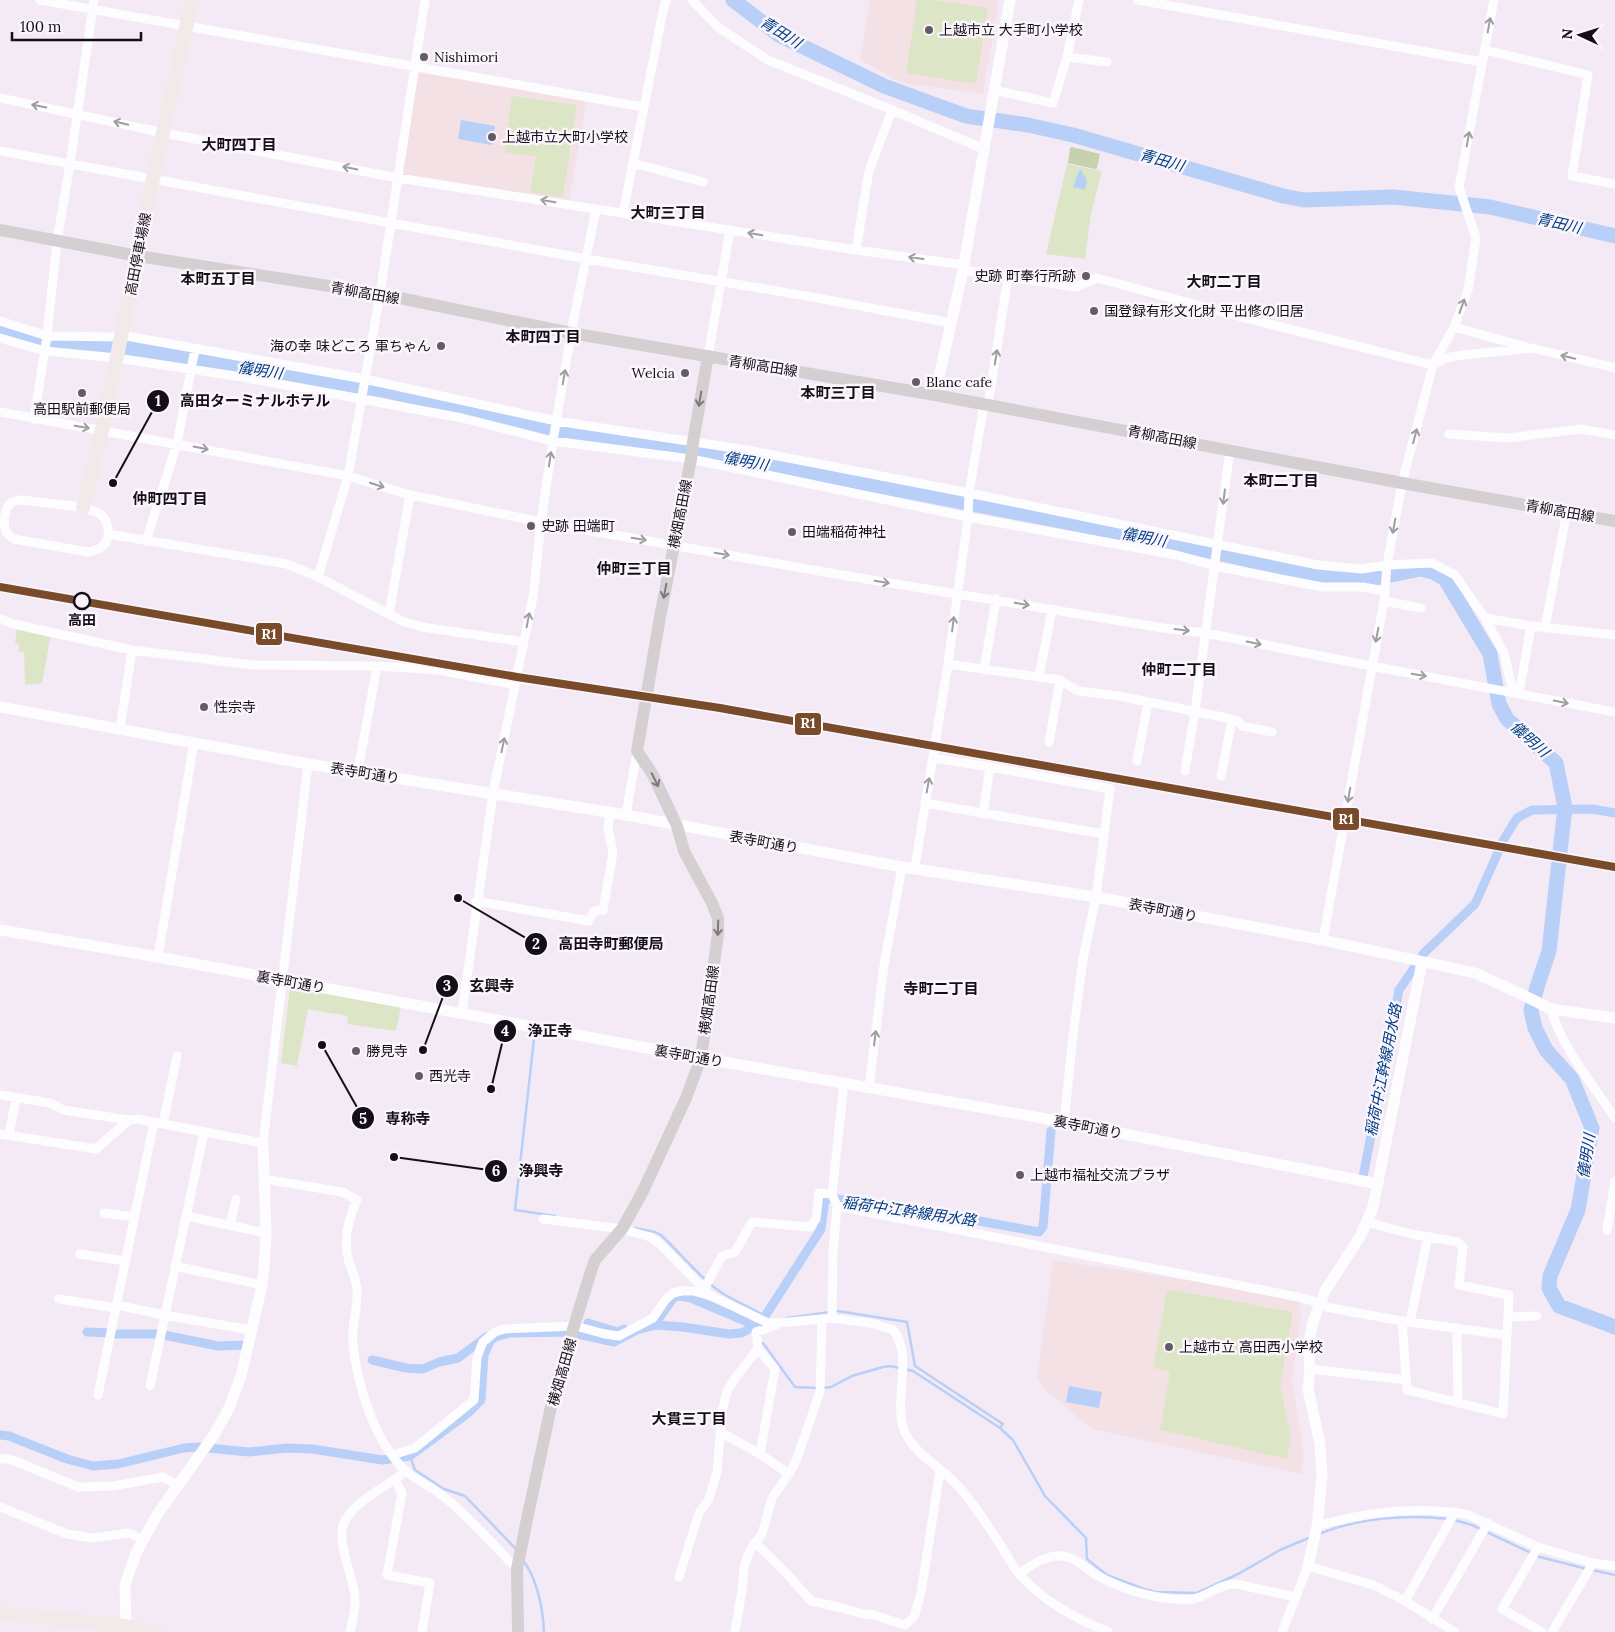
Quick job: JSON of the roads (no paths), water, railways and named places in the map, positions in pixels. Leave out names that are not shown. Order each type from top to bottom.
[{"type":"main road","name":"高田停車場線","points":[[82,508],[102,430],[153,179],[192,0]]},
{"type":"main road","name":"青柳高田線","points":[[0,230],[138,256],[380,294],[571,333],[935,395],[1615,521]]},
{"type":"main road","name":"横畑高田線","points":[[518,1632],[517,1569],[555,1388],[590,1271],[595,1260],[622,1229],[644,1192],[686,1098],[701,1058],[714,965],[718,918],[712,903],[684,852],[677,826],[653,775],[637,751],[692,458],[708,356]]},
{"type":"main road","points":[[0,1613],[156,1632]]},
{"type":"street","points":[[40,0],[93,5],[186,25],[643,108]]},
{"type":"street","points":[[318,577],[348,476],[380,294],[425,0]]},
{"type":"street","points":[[623,213],[666,0]]},
{"type":"street","points":[[692,0],[719,28],[768,60],[892,110],[984,150]]},
{"type":"street","points":[[935,395],[964,267],[1010,0]]},
{"type":"street","points":[[993,94],[1052,103],[1067,57],[1078,0]]},
{"type":"street","points":[[1138,0],[1482,62]]},
{"type":"street","points":[[1323,940],[1402,483],[1433,365],[1454,327],[1468,290],[1476,238],[1459,187],[1494,0]]},
{"type":"street","points":[[34,419],[47,336],[56,241],[78,114],[93,5]]},
{"type":"street","points":[[1484,50],[1588,75],[1572,176],[1615,184]]},
{"type":"street","points":[[1067,57],[1108,62]]},
{"type":"street","points":[[0,98],[164,133],[398,178],[964,267],[1008,277],[1076,287],[1097,278],[1245,318],[1433,365],[1445,358],[1532,348]]},
{"type":"street","points":[[856,250],[869,171],[892,110]]},
{"type":"street","points":[[0,151],[587,259],[721,281],[951,323]]},
{"type":"street","points":[[633,163],[704,182]]},
{"type":"street","points":[[462,1013],[476,901],[493,793],[533,597],[541,522],[556,422],[571,333],[596,209]]},
{"type":"street","points":[[708,356],[730,230]]},
{"type":"street","points":[[915,867],[948,664],[956,594],[968,517],[969,493],[1008,277]]},
{"type":"street","points":[[0,321],[47,336],[195,352],[364,379],[556,422],[693,442],[969,493],[1318,565],[1362,569],[1432,564],[1455,575],[1485,618],[1504,654],[1516,693]]},
{"type":"street","points":[[1454,327],[1615,368]]},
{"type":"street","points":[[0,338],[45,351],[120,345],[192,369],[362,396],[554,439],[692,458],[968,517],[1176,555],[1322,588],[1363,588],[1384,593],[1422,608]]},
{"type":"street","points":[[146,541],[177,444],[195,352]]},
{"type":"street","points":[[0,412],[348,476],[410,495],[541,522],[956,594],[996,599],[1163,628],[1206,633],[1615,712]]},
{"type":"street","points":[[1449,434],[1508,438],[1581,428],[1615,435]]},
{"type":"street","points":[[1184,770],[1195,711],[1230,450]]},
{"type":"street","points":[[388,614],[410,495]]},
{"type":"street","points":[[16,500],[82,508],[101,515],[107,523],[107,540],[97,550],[88,552],[14,539],[3,534],[8,507],[16,500]]},
{"type":"street","points":[[1545,628],[1566,511]]},
{"type":"street","points":[[108,534],[287,564],[318,577],[402,621],[422,627],[524,642]]},
{"type":"street","points":[[984,670],[996,599]]},
{"type":"street","points":[[1039,678],[1052,609]]},
{"type":"street","points":[[1485,618],[1545,628],[1615,636]]},
{"type":"street","points":[[0,619],[13,624],[132,650],[253,664],[377,666],[439,670],[516,685]]},
{"type":"street","points":[[1516,693],[1531,626]]},
{"type":"street","points":[[120,729],[132,650]]},
{"type":"street","points":[[948,664],[1060,680],[1078,691],[1119,696],[1195,711],[1232,719],[1238,721],[1242,726],[1272,732]]},
{"type":"street","points":[[358,771],[377,666]]},
{"type":"street","points":[[1049,742],[1060,680]]},
{"type":"street","points":[[1137,761],[1148,702]]},
{"type":"street","name":"表寺町通り","points":[[0,707],[308,764],[626,815],[902,867],[915,867],[1096,897],[1323,940],[1475,973],[1546,1006]]},
{"type":"street","points":[[1222,776],[1232,719]]},
{"type":"street","points":[[158,957],[194,742]]},
{"type":"street","points":[[626,815],[637,751]]},
{"type":"street","points":[[932,758],[1110,789],[1096,897],[1083,959],[1064,1122]]},
{"type":"street","points":[[125,1629],[125,1585],[133,1560],[143,1540],[178,1485],[214,1435],[229,1408],[241,1376],[262,1285],[266,1233],[263,1143],[308,764]]},
{"type":"street","points":[[983,814],[990,767]]},
{"type":"street","points":[[925,803],[1104,834]]},
{"type":"street","points":[[476,901],[589,921],[594,911],[603,910],[613,853],[608,828],[610,813]]},
{"type":"street","points":[[869,1087],[884,965],[902,867]]},
{"type":"street","name":"裏寺町通り","points":[[0,930],[1064,1122],[1378,1184]]},
{"type":"street","points":[[1282,1632],[1308,1566],[1317,1526],[1322,1488],[1322,1465],[1315,1416],[1308,1390],[1310,1369],[1308,1347],[1313,1322],[1325,1291],[1361,1235],[1367,1222],[1378,1184],[1422,962]]},
{"type":"street","points":[[1546,1006],[1615,1018]]},
{"type":"street","points":[[1546,1006],[1567,1045],[1615,1118]]},
{"type":"street","points":[[98,1395],[134,1217],[177,1056]]},
{"type":"street","points":[[832,1318],[833,1252],[837,1206],[832,1194],[844,1082]]},
{"type":"street","points":[[0,1095],[50,1103],[63,1110],[129,1120],[137,1119],[263,1143]]},
{"type":"street","points":[[16,1098],[5,1135],[96,1149],[129,1120]]},
{"type":"street","points":[[150,1386],[204,1132]]},
{"type":"street","points":[[264,1179],[342,1192],[357,1200],[350,1214],[346,1238],[357,1295],[353,1323],[353,1345],[368,1410],[379,1434],[392,1455],[406,1471],[444,1496],[517,1569]]},
{"type":"street","points":[[1607,1230],[1615,1181]]},
{"type":"street","points":[[704,1289],[722,1256],[735,1252],[752,1222],[810,1227],[816,1219],[819,1193],[832,1194]]},
{"type":"street","points":[[230,1226],[236,1199]]},
{"type":"street","points":[[837,1206],[1298,1297],[1320,1303],[1326,1307],[1406,1321],[1507,1335]]},
{"type":"street","points":[[104,1213],[134,1217]]},
{"type":"street","points":[[186,1216],[266,1233]]},
{"type":"street","points":[[543,1219],[622,1229],[650,1237],[661,1245],[712,1296]]},
{"type":"street","points":[[1367,1222],[1411,1234],[1458,1242],[1463,1247],[1459,1285],[1510,1294],[1501,1424]]},
{"type":"street","points":[[1428,1236],[1406,1321],[1407,1390],[1503,1414]]},
{"type":"street","points":[[80,1254],[125,1261]]},
{"type":"street","points":[[175,1266],[262,1285]]},
{"type":"street","points":[[392,1455],[415,1448],[474,1400],[477,1358],[480,1349],[483,1342],[495,1332],[504,1329],[575,1326],[619,1336],[653,1318],[666,1299],[673,1293],[693,1291],[712,1296],[768,1323],[832,1318],[886,1326],[898,1335],[903,1353],[900,1403],[904,1429],[909,1440],[918,1452],[958,1485],[1019,1574],[1050,1603],[1108,1632]]},
{"type":"street","points":[[60,1299],[251,1330]]},
{"type":"street","points":[[752,1315],[758,1348],[775,1369],[760,1454]]},
{"type":"street","points":[[1508,1317],[1538,1316]]},
{"type":"street","points":[[735,1632],[744,1568],[748,1555],[762,1534],[772,1498],[789,1474],[820,1392],[822,1320]]},
{"type":"street","points":[[756,1332],[783,1323]]},
{"type":"street","points":[[1457,1328],[1458,1403]]},
{"type":"street","points":[[679,1577],[698,1513],[709,1500],[717,1472],[720,1432],[727,1391],[758,1348]]},
{"type":"street","points":[[1310,1369],[1406,1380]]},
{"type":"street","points":[[720,1432],[760,1454],[789,1474]]},
{"type":"street","points":[[0,1459],[15,1461],[78,1487],[113,1486],[163,1477],[178,1485]]},
{"type":"street","points":[[350,1632],[355,1598],[342,1538],[342,1525],[349,1514],[364,1500],[406,1471]]},
{"type":"street","points":[[755,1542],[811,1601],[874,1615],[905,1625],[914,1617],[921,1593],[940,1471]]},
{"type":"street","points":[[395,1480],[402,1493],[387,1575],[430,1583],[422,1632]]},
{"type":"street","points":[[0,1506],[67,1534],[92,1538],[129,1533],[143,1540]]},
{"type":"street","points":[[1317,1526],[1346,1518],[1374,1514],[1424,1509],[1455,1512],[1466,1514],[1488,1523],[1538,1547],[1593,1563],[1615,1566]]},
{"type":"street","points":[[1405,1601],[1455,1512]]},
{"type":"street","points":[[1432,1619],[1488,1523]]},
{"type":"street","points":[[1538,1547],[1502,1609],[1542,1632]]},
{"type":"street","points":[[1019,1574],[1042,1558],[1064,1556],[1075,1560],[1106,1580],[1155,1597],[1175,1600],[1192,1598],[1227,1584],[1236,1584],[1296,1597]]},
{"type":"street","points":[[1552,1632],[1593,1563]]},
{"type":"street","points":[[1308,1566],[1373,1585],[1405,1601],[1455,1632]]},
{"type":"water","points":[[461,120],[495,126],[492,145],[458,139]]},
{"type":"water","points":[[1082,170],[1087,181],[1085,190],[1073,187],[1079,171]]},
{"type":"water","points":[[1069,1386],[1102,1392],[1099,1408],[1066,1402]]},
{"type":"waterway","name":"青田川","points":[[733,0],[779,35],[884,86],[966,116],[1028,125],[1073,135],[1283,196],[1304,200],[1393,197],[1490,207],[1615,236]]},
{"type":"waterway","name":"儀明川","points":[[0,332],[37,343],[114,346],[383,390],[550,430],[724,456],[1174,543],[1314,575],[1366,580],[1421,569],[1433,572],[1445,579],[1490,654],[1499,704],[1507,719],[1556,763],[1565,807],[1549,951],[1531,1010],[1535,1028],[1546,1050],[1572,1079],[1592,1128],[1578,1210],[1550,1276],[1549,1288],[1559,1306],[1615,1327]]},
{"type":"waterway","name":"稲荷中江幹線用水路","points":[[1423,954],[1475,904],[1504,839],[1517,818],[1532,810],[1592,809],[1615,813]]},
{"type":"waterway","name":"稲荷中江幹線用水路","points":[[1363,1177],[1399,990],[1414,968]]},
{"type":"waterway","points":[[534,1039],[515,1210],[555,1216]]},
{"type":"waterway","name":"稲荷中江幹線用水路","points":[[0,1435],[9,1436],[67,1459],[93,1466],[118,1464],[184,1448],[198,1447],[249,1452],[287,1448],[312,1449],[383,1460],[410,1456],[467,1414],[481,1400],[484,1355],[490,1341],[495,1337],[510,1333],[568,1332],[614,1342],[637,1330],[656,1325],[729,1334],[741,1333],[760,1324],[821,1229],[825,1199],[931,1212],[1039,1232],[1043,1227],[1051,1131]]},
{"type":"waterway","points":[[635,1228],[661,1235],[715,1288],[766,1317]]},
{"type":"waterway","points":[[660,1317],[674,1297],[680,1296],[691,1298],[750,1323]]},
{"type":"waterway","points":[[787,1318],[838,1311],[907,1322],[915,1366],[1003,1424],[1000,1428],[1013,1440],[1045,1496],[1086,1538],[1087,1559],[1107,1575],[1156,1592],[1197,1593],[1238,1574],[1280,1550],[1311,1537]]},
{"type":"waterway","points":[[588,1323],[618,1332],[624,1329]]},
{"type":"waterway","name":"稲荷中江幹線用水路","points":[[750,1323],[754,1330]]},
{"type":"waterway","points":[[87,1332],[109,1333]]},
{"type":"waterway","points":[[113,1334],[158,1334]]},
{"type":"waterway","points":[[164,1335],[218,1346],[245,1345]]},
{"type":"waterway","points":[[372,1360],[406,1368],[423,1369],[439,1362],[458,1358],[486,1337]]},
{"type":"waterway","points":[[763,1343],[795,1387],[818,1388]]},
{"type":"waterway","points":[[823,1388],[831,1387],[852,1376],[883,1367],[890,1366],[913,1371],[1000,1428]]},
{"type":"waterway","points":[[410,1456],[415,1470],[444,1489],[465,1496],[516,1549]]},
{"type":"waterway","points":[[1319,1534],[1350,1524],[1399,1517],[1449,1519]]},
{"type":"waterway","points":[[1454,1520],[1472,1525],[1531,1553]]},
{"type":"waterway","points":[[1536,1556],[1587,1569]]},
{"type":"waterway","points":[[523,1560],[532,1576],[538,1594],[544,1632]]},
{"type":"waterway","points":[[1592,1570],[1615,1575]]},
{"type":"place","name":"上越市立 大手町小学校","points":[[929,30]]},
{"type":"place","name":"Nishimori","points":[[424,57]]},
{"type":"place","name":"上越市立大町小学校","points":[[492,137]]},
{"type":"place","name":"史跡 町奉行所跡","points":[[1086,276]]},
{"type":"place","name":"国登録有形文化財 平出修の旧居","points":[[1094,311]]},
{"type":"place","name":"海の幸 味どころ 軍ちゃん","points":[[441,346]]},
{"type":"place","name":"Welcia","points":[[685,373]]},
{"type":"place","name":"Blanc cafe","points":[[916,382]]},
{"type":"place","name":"高田駅前郵便局","points":[[82,393]]},
{"type":"place","name":"高田ターミナルホテル","points":[[113,483]]},
{"type":"place","name":"史跡 田端町","points":[[531,526]]},
{"type":"place","name":"田端稲荷神社","points":[[792,532]]},
{"type":"place","name":"高田","points":[[82,601]]},
{"type":"place","name":"性宗寺","points":[[204,707]]},
{"type":"place","name":"高田寺町郵便局","points":[[458,898]]},
{"type":"place","name":"専称寺","points":[[322,1045]]},
{"type":"place","name":"玄興寺","points":[[423,1050]]},
{"type":"place","name":"勝見寺","points":[[356,1051]]},
{"type":"place","name":"西光寺","points":[[419,1076]]},
{"type":"place","name":"浄正寺","points":[[491,1089]]},
{"type":"place","name":"浄興寺","points":[[394,1157]]},
{"type":"place","name":"上越市福祉交流プラザ","points":[[1020,1175]]},
{"type":"place","name":"上越市立 高田西小学校","points":[[1169,1347]]},
{"type":"district","name":"大町四丁目","points":[[239,144]]},
{"type":"district","name":"大町三丁目","points":[[668,212]]},
{"type":"district","name":"本町五丁目","points":[[218,278]]},
{"type":"district","name":"大町二丁目","points":[[1224,281]]},
{"type":"district","name":"本町四丁目","points":[[543,336]]},
{"type":"district","name":"本町三丁目","points":[[838,392]]},
{"type":"district","name":"本町二丁目","points":[[1281,480]]},
{"type":"district","name":"仲町四丁目","points":[[170,498]]},
{"type":"district","name":"仲町三丁目","points":[[634,568]]},
{"type":"district","name":"仲町二丁目","points":[[1179,669]]},
{"type":"district","name":"寺町二丁目","points":[[941,988]]},
{"type":"district","name":"大貫三丁目","points":[[689,1418]]}]
